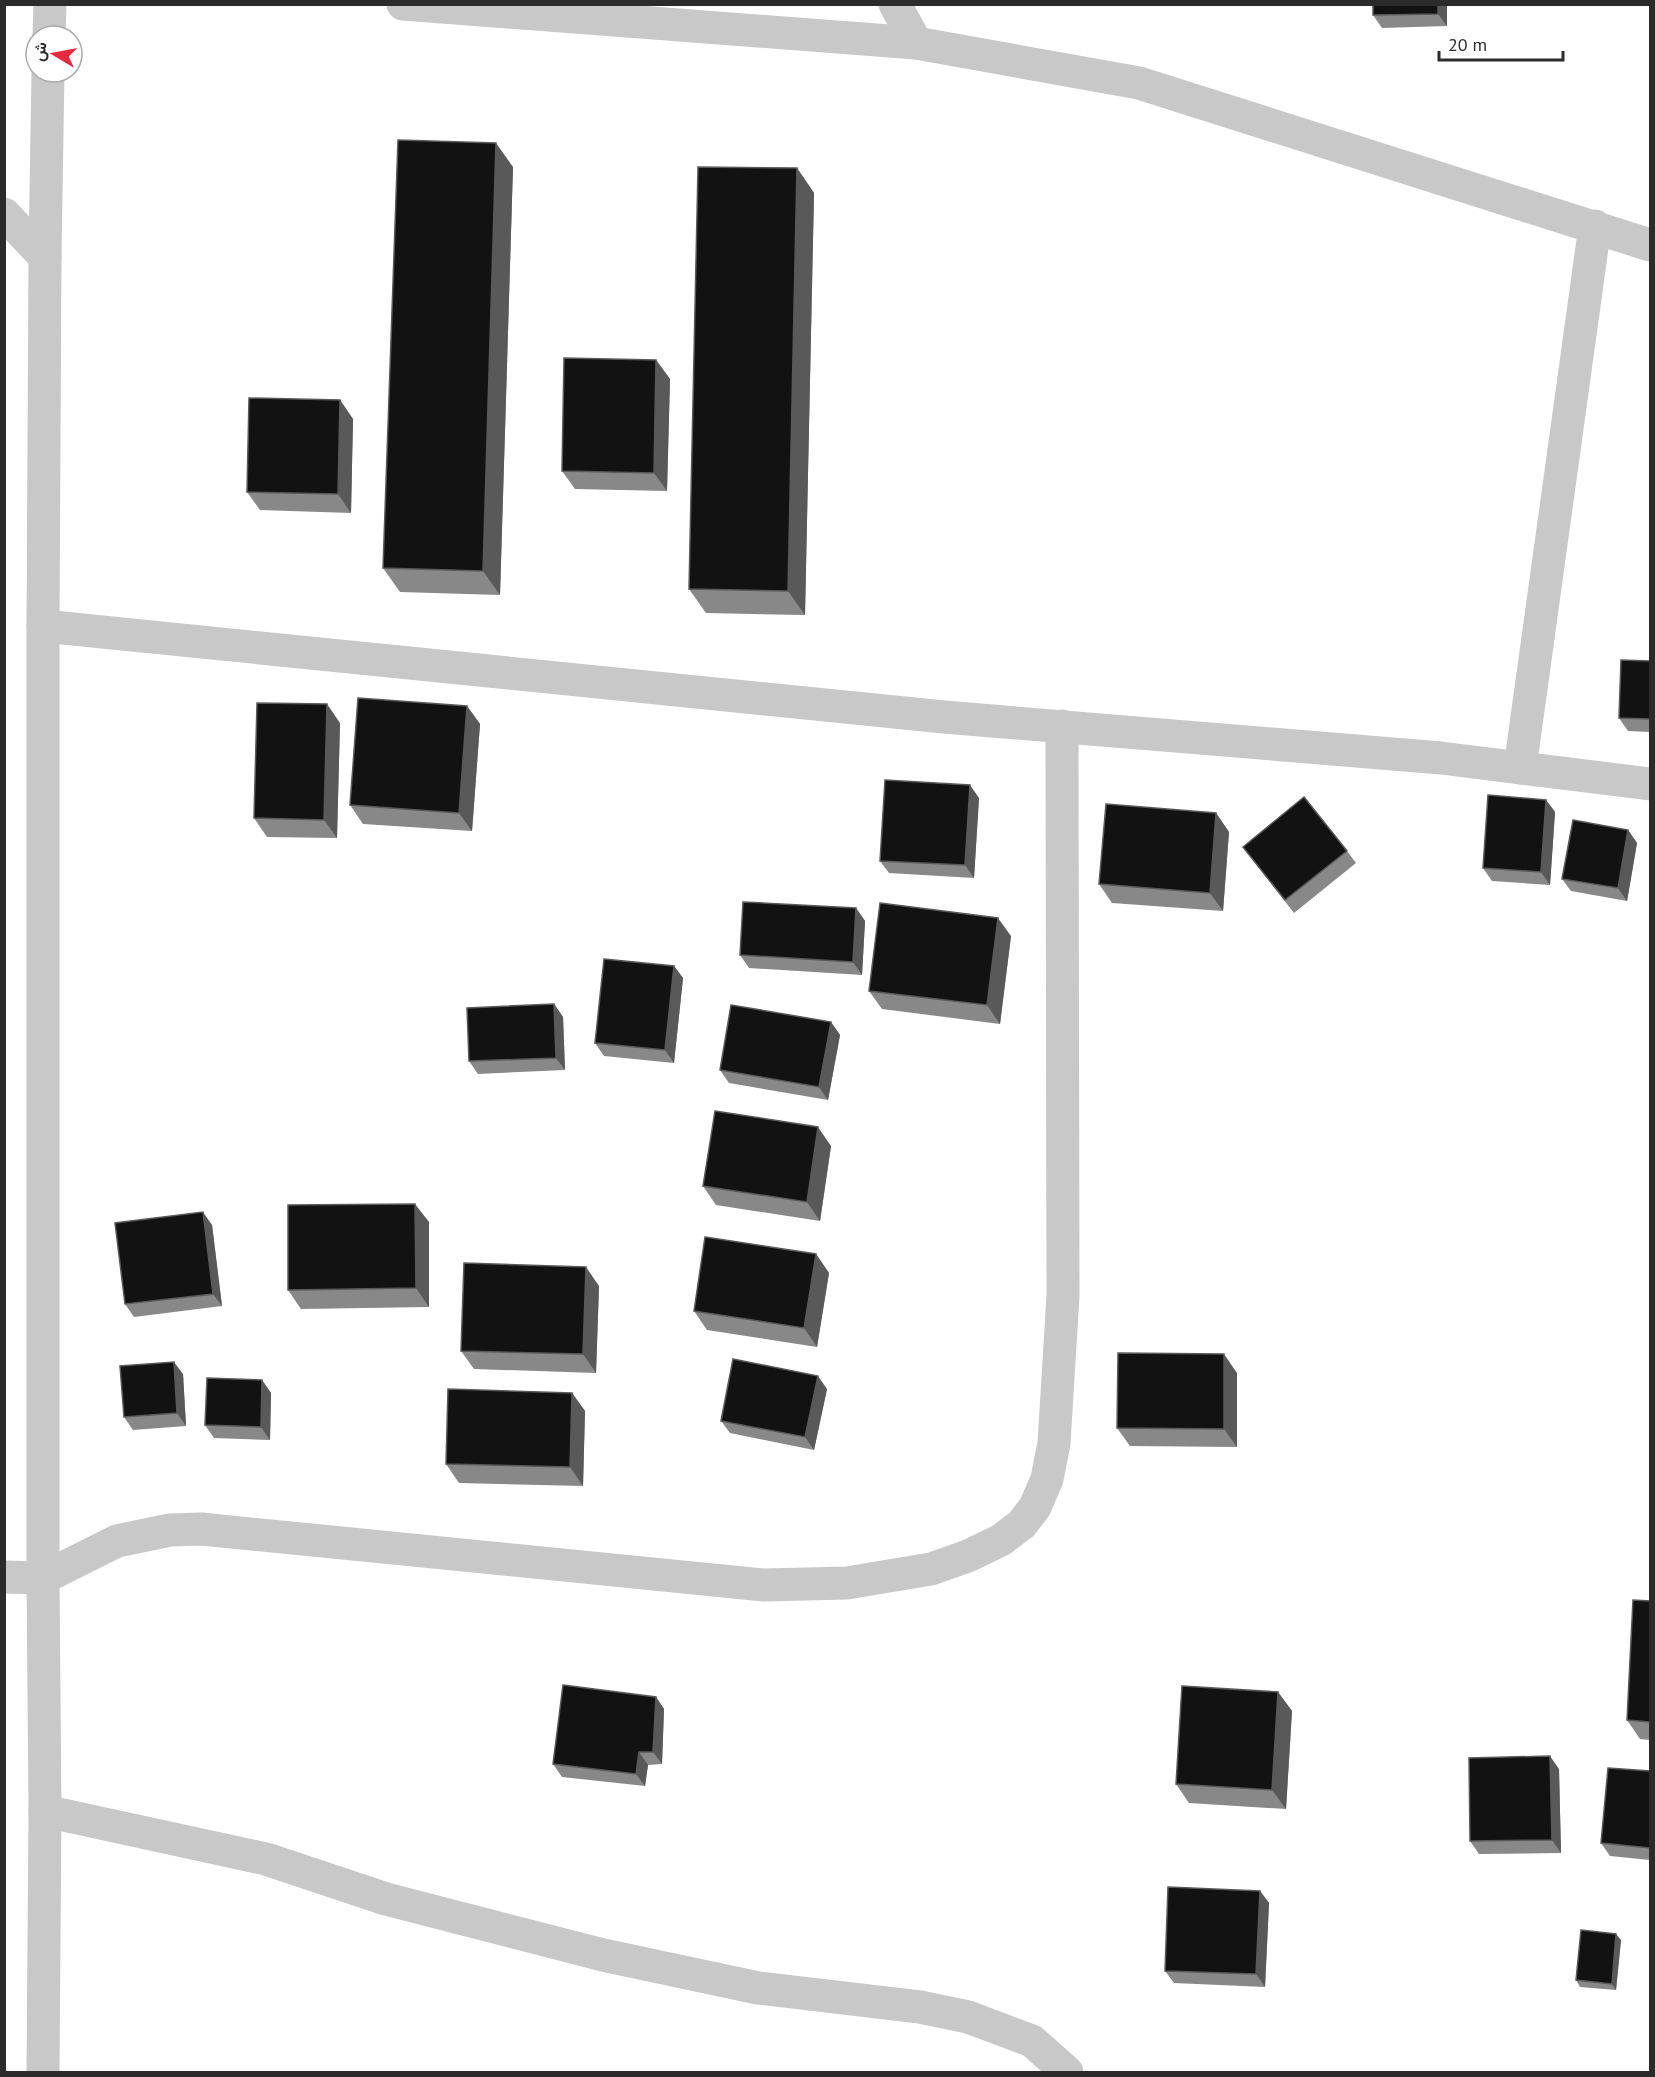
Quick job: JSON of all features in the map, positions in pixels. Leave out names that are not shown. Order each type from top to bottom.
[{"type":"street","points":[[49,24],[50,4]]},
{"type":"street","points":[[403,4],[916,43],[1139,82],[1650,245]]},
{"type":"street","points":[[895,4],[916,43]]},
{"type":"street","points":[[43,2073],[45,1811],[43,626],[48,84]]},
{"type":"street","points":[[4,214],[45,257]]},
{"type":"street","points":[[1520,768],[1595,226]]},
{"type":"street","points":[[43,626],[944,717],[1441,759],[1650,784]]},
{"type":"street","points":[[4,1577],[43,1578],[117,1541],[170,1530],[201,1529],[764,1585],[847,1582],[931,1569],[968,1556],[1001,1540],[1022,1524],[1035,1507],[1047,1479],[1054,1443],[1063,1296],[1062,726]]},
{"type":"street","points":[[45,1811],[266,1859],[386,1899],[603,1955],[758,1988],[920,2007],[968,2017],[1032,2041],[1067,2073]]},
{"type":"building","points":[[1373,4],[1438,4],[1438,14],[1373,15]]},
{"type":"building","points":[[398,140],[496,143],[483,571],[383,568]]},
{"type":"building","points":[[698,167],[797,168],[788,591],[689,589]]},
{"type":"building","points":[[564,358],[656,360],[654,473],[562,471]]},
{"type":"building","points":[[249,398],[340,400],[338,494],[247,492]]},
{"type":"building","points":[[1621,660],[1650,661],[1650,719],[1619,718]]},
{"type":"building","points":[[358,698],[467,706],[459,813],[350,805]]},
{"type":"building","points":[[257,703],[327,704],[324,820],[254,818]]},
{"type":"building","points":[[885,780],[970,785],[965,865],[880,861]]},
{"type":"building","points":[[1488,795],[1546,800],[1541,872],[1483,868]]},
{"type":"building","points":[[1304,797],[1347,851],[1285,900],[1243,847]]},
{"type":"building","points":[[1106,804],[1216,813],[1210,893],[1099,884]]},
{"type":"building","points":[[1573,820],[1628,830],[1618,888],[1562,879]]},
{"type":"building","points":[[743,902],[856,908],[853,962],[740,955]]},
{"type":"building","points":[[880,903],[998,918],[987,1005],[869,991]]},
{"type":"building","points":[[604,959],[674,966],[665,1050],[595,1043]]},
{"type":"building","points":[[554,1004],[556,1058],[469,1061],[467,1008]]},
{"type":"building","points":[[731,1005],[831,1022],[819,1087],[720,1070]]},
{"type":"building","points":[[715,1111],[818,1127],[807,1202],[703,1186]]},
{"type":"building","points":[[415,1204],[416,1288],[288,1290],[288,1205]]},
{"type":"building","points":[[203,1212],[213,1294],[125,1304],[115,1223]]},
{"type":"building","points":[[705,1237],[816,1254],[804,1328],[694,1311]]},
{"type":"building","points":[[464,1263],[586,1267],[583,1354],[461,1351]]},
{"type":"building","points":[[1118,1353],[1224,1354],[1224,1429],[1117,1428]]},
{"type":"building","points":[[733,1359],[818,1376],[805,1437],[721,1421]]},
{"type":"building","points":[[174,1362],[177,1413],[124,1417],[120,1366]]},
{"type":"building","points":[[207,1378],[262,1380],[261,1427],[205,1425]]},
{"type":"building","points":[[448,1389],[572,1393],[570,1467],[446,1464]]},
{"type":"building","points":[[1633,1600],[1650,1601],[1650,1722],[1627,1720]]},
{"type":"building","points":[[563,1685],[656,1697],[653,1752],[639,1752],[636,1774],[553,1764]]},
{"type":"building","points":[[1182,1686],[1278,1692],[1272,1790],[1176,1784]]},
{"type":"building","points":[[1550,1756],[1552,1840],[1470,1841],[1469,1758]]},
{"type":"building","points":[[1608,1768],[1650,1771],[1650,1848],[1601,1843]]},
{"type":"building","points":[[1168,1887],[1260,1891],[1256,1974],[1165,1971]]},
{"type":"building","points":[[1581,1930],[1616,1934],[1612,1984],[1576,1980]]}]
